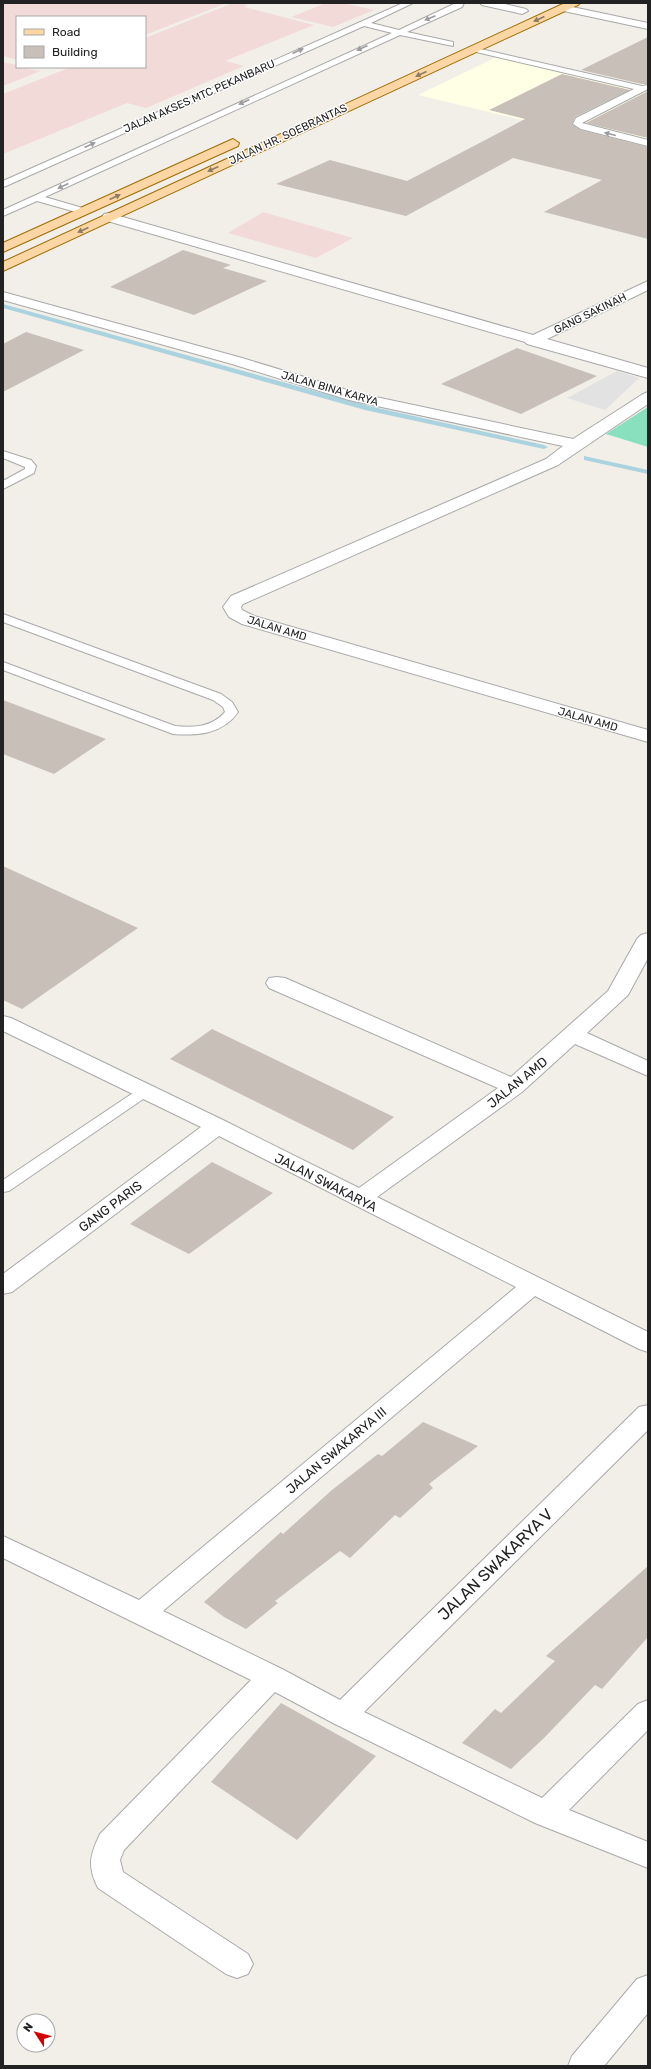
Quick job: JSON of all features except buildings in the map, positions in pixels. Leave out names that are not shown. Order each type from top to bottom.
[{"type":"main road","points":[[500,21],[534,6]]},
{"type":"main road","name":"JALAN HR. SOEBRANTAS","points":[[3,267],[568,6]]},
{"type":"main road","points":[[428,54],[464,37]]},
{"type":"main road","name":"JALAN HR. SOEBRANTAS","points":[[3,248],[241,139]]},
{"type":"street","points":[[486,3],[522,11]]},
{"type":"street","points":[[568,6],[648,26]]},
{"type":"street","points":[[109,218],[532,341],[648,373]]},
{"type":"street","name":"GANG SAKINAH","points":[[532,341],[648,285]]},
{"type":"street","name":"JALAN BINA KARYA","points":[[3,296],[237,361],[354,397],[576,444]]},
{"type":"street","points":[[576,444],[648,397]]},
{"type":"street","name":"JALAN AMD","points":[[576,444],[552,462],[236,600],[232,607],[235,613],[248,620],[648,736]]},
{"type":"street","name":"JALAN AMD","points":[[359,1199],[514,1087],[617,995],[648,939]]},
{"type":"street","points":[[277,983],[514,1087]]},
{"type":"street","name":"JALAN SWAKARYA","points":[[3,1023],[217,1126],[359,1199],[648,1343]]},
{"type":"street","points":[[572,1035],[648,1069]]},
{"type":"street","name":"GANG PARIS","points":[[3,1286],[217,1126]]},
{"type":"street","name":"JALAN SWAKARYA III","points":[[141,1614],[532,1286]]},
{"type":"street","name":"JALAN SWAKARYA V","points":[[343,1715],[373,1683],[648,1414]]},
{"type":"street","points":[[3,1546],[272,1677],[343,1715],[546,1814],[648,1855]]},
{"type":"street","points":[[237,1964],[109,1879],[105,1860],[111,1843],[272,1677]]},
{"type":"street","points":[[546,1814],[648,1712]]},
{"type":"street","points":[[584,2066],[648,1989]]},
{"type":"lane","name":"JALAN AKSES MTC PEKANBARU","points":[[3,184],[361,23],[409,3]]},
{"type":"lane","name":"JALAN AKSES MTC PEKANBARU","points":[[3,213],[398,32],[459,6],[460,3]]},
{"type":"lane","points":[[361,23],[450,44]]},
{"type":"lane","points":[[475,49],[645,88]]},
{"type":"lane","points":[[645,88],[579,120],[577,124],[648,143]]},
{"type":"lane","points":[[37,198],[83,211]]},
{"type":"lane","points":[[3,454],[27,462],[32,466],[30,471],[3,486]]},
{"type":"lane","points":[[3,618],[217,697],[228,705],[232,712],[226,720],[213,727],[192,732],[173,730],[3,666]]},
{"type":"lane","points":[[3,1187],[144,1092]]},
{"type":"shaded area","points":[[3,3],[227,3],[146,35],[146,16],[16,16],[16,60],[3,56]]},
{"type":"shaded area","points":[[233,3],[248,5],[244,7],[314,25],[225,61],[244,66],[146,108],[127,103],[3,154],[3,94],[68,68],[146,68],[146,38]]},
{"type":"shaded area","points":[[326,3],[343,3],[374,10],[333,27],[291,17]]},
{"type":"shaded area","points":[[503,54],[639,85],[648,80],[648,150],[418,95]]},
{"type":"shaded area","points":[[3,62],[16,65],[16,68],[41,71],[3,86]]},
{"type":"shaded area","points":[[263,212],[353,238],[316,258],[228,233]]},
{"type":"shaded area","points":[[617,371],[639,378],[605,410],[567,398]]},
{"type":"green space","points":[[648,407],[648,447],[606,434]]},
{"type":"waterway","points":[[3,306],[176,353],[274,383],[368,408],[544,447]]},
{"type":"waterway","points":[[587,458],[648,472]]}]
